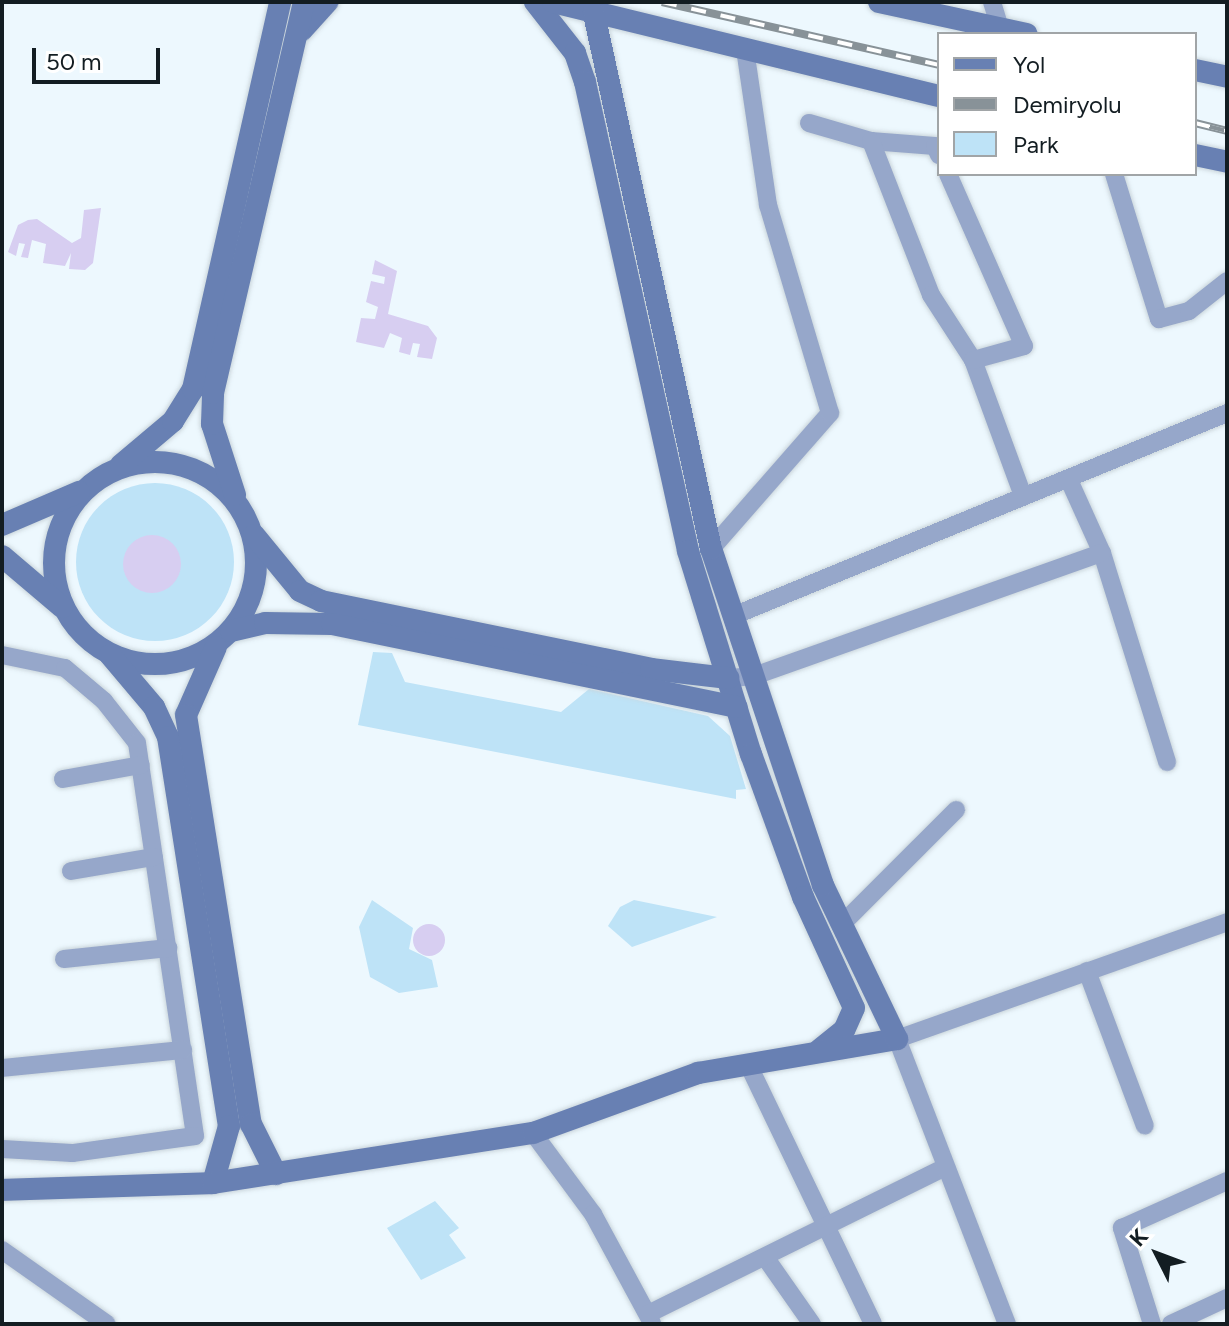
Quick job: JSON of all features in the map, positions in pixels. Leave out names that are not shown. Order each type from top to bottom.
[{"type":"main road","points":[[272,2],[274,34]]},
{"type":"main road","points":[[280,2],[274,34],[269,105],[213,393],[212,424],[238,504],[253,534],[300,591],[321,601],[651,669],[728,678]]},
{"type":"main road","points":[[2,525],[87,488],[116,469],[173,421],[193,389],[269,105],[297,37],[304,2]]},
{"type":"main road","points":[[297,37],[327,2]]},
{"type":"main road","points":[[535,2],[575,53],[585,82],[688,551],[737,707],[803,897],[854,1008]]},
{"type":"main road","points":[[553,2],[937,96]]},
{"type":"main road","points":[[879,2],[1018,32]]},
{"type":"main road","points":[[2,1190],[213,1183],[533,1133],[698,1073],[897,1039],[823,885],[711,549],[594,14]]},
{"type":"main road","points":[[1197,70],[1227,77]]},
{"type":"main road","points":[[1197,155],[1227,162]]},
{"type":"main road","points":[[116,469],[149,461],[183,465],[214,479],[238,504]]},
{"type":"main road","points":[[64,609],[54,578],[55,545],[66,514],[87,488]]},
{"type":"main road","points":[[253,534],[255,579],[186,715],[251,1124],[259,1152],[276,1174]]},
{"type":"main road","points":[[2,556],[64,609],[83,636],[110,655],[154,707],[168,737],[229,1126],[213,1183]]},
{"type":"main road","points":[[110,655],[142,664],[175,663],[265,623],[332,624],[737,707]]},
{"type":"main road","points":[[817,1052],[844,1030],[854,1008],[879,999]]},
{"type":"street","points":[[992,2],[1000,28]]},
{"type":"street","points":[[711,549],[830,413],[768,205],[745,50]]},
{"type":"street","points":[[809,123],[871,141],[935,146],[937,150]]},
{"type":"street","points":[[871,141],[931,295],[973,360],[1023,496]]},
{"type":"street","points":[[949,176],[1024,346],[973,360]]},
{"type":"street","points":[[1115,176],[1159,319],[1181,315],[1227,281]]},
{"type":"street","points":[[733,616],[1227,413]]},
{"type":"street","points":[[1069,480],[1102,553],[1167,762]]},
{"type":"street","points":[[728,678],[754,676],[1102,553]]},
{"type":"street","points":[[2,655],[65,668],[129,732],[141,765],[195,1136],[72,1153],[2,1149]]},
{"type":"street","points":[[63,779],[141,765]]},
{"type":"street","points":[[843,923],[956,810]]},
{"type":"street","points":[[71,871],[154,857]]},
{"type":"street","points":[[1007,1324],[943,1168],[897,1039],[1227,922]]},
{"type":"street","points":[[64,959],[168,948]]},
{"type":"street","points":[[1087,971],[1145,1126]]},
{"type":"street","points":[[2,1068],[183,1050]]},
{"type":"street","points":[[748,1064],[873,1324]]},
{"type":"street","points":[[533,1133],[593,1214],[650,1319],[765,1257],[943,1168]]},
{"type":"street","points":[[1152,1324],[1122,1228],[1227,1181]]},
{"type":"street","points":[[2,1250],[107,1324]]},
{"type":"street","points":[[765,1257],[812,1324]]},
{"type":"street","points":[[1171,1324],[1227,1298]]},
{"type":"green space","points":[[155,483],[185,489],[211,506],[228,532],[234,562],[228,592],[211,618],[185,635],[155,641],[125,635],[99,618],[82,592],[76,562],[82,532],[99,506],[125,489]]},
{"type":"green space","points":[[373,652],[392,653],[405,682],[561,712],[589,689],[708,716],[730,736],[746,789],[736,790],[736,799],[358,725]]},
{"type":"green space","points":[[372,900],[413,928],[409,949],[432,960],[438,987],[399,993],[370,977],[359,927]]},
{"type":"green space","points":[[634,900],[717,917],[632,947],[608,926],[620,907]]},
{"type":"green space","points":[[435,1201],[459,1228],[449,1235],[466,1258],[421,1280],[387,1228]]},
{"type":"shaded area","points":[[101,208],[93,263],[85,270],[69,269],[71,253],[65,266],[43,263],[46,244],[32,240],[28,258],[21,257],[25,244],[19,243],[16,256],[8,252],[18,225],[28,220],[37,219],[72,243],[81,238],[84,210]]},
{"type":"shaded area","points":[[375,260],[397,271],[388,314],[428,326],[437,338],[432,359],[417,357],[420,344],[413,343],[410,355],[399,352],[402,338],[390,333],[384,348],[356,342],[361,318],[375,319],[378,307],[366,302],[371,281],[384,284],[385,277],[372,274]]},
{"type":"shaded area","points":[[152,535],[173,543],[181,564],[173,585],[152,593],[131,585],[123,564],[131,543]]},
{"type":"shaded area","points":[[429,924],[440,929],[445,940],[440,951],[429,956],[418,951],[413,940],[418,929]]},
{"type":"railway","points":[[662,2],[937,65]]},
{"type":"railway","points":[[1197,124],[1227,131]]}]
